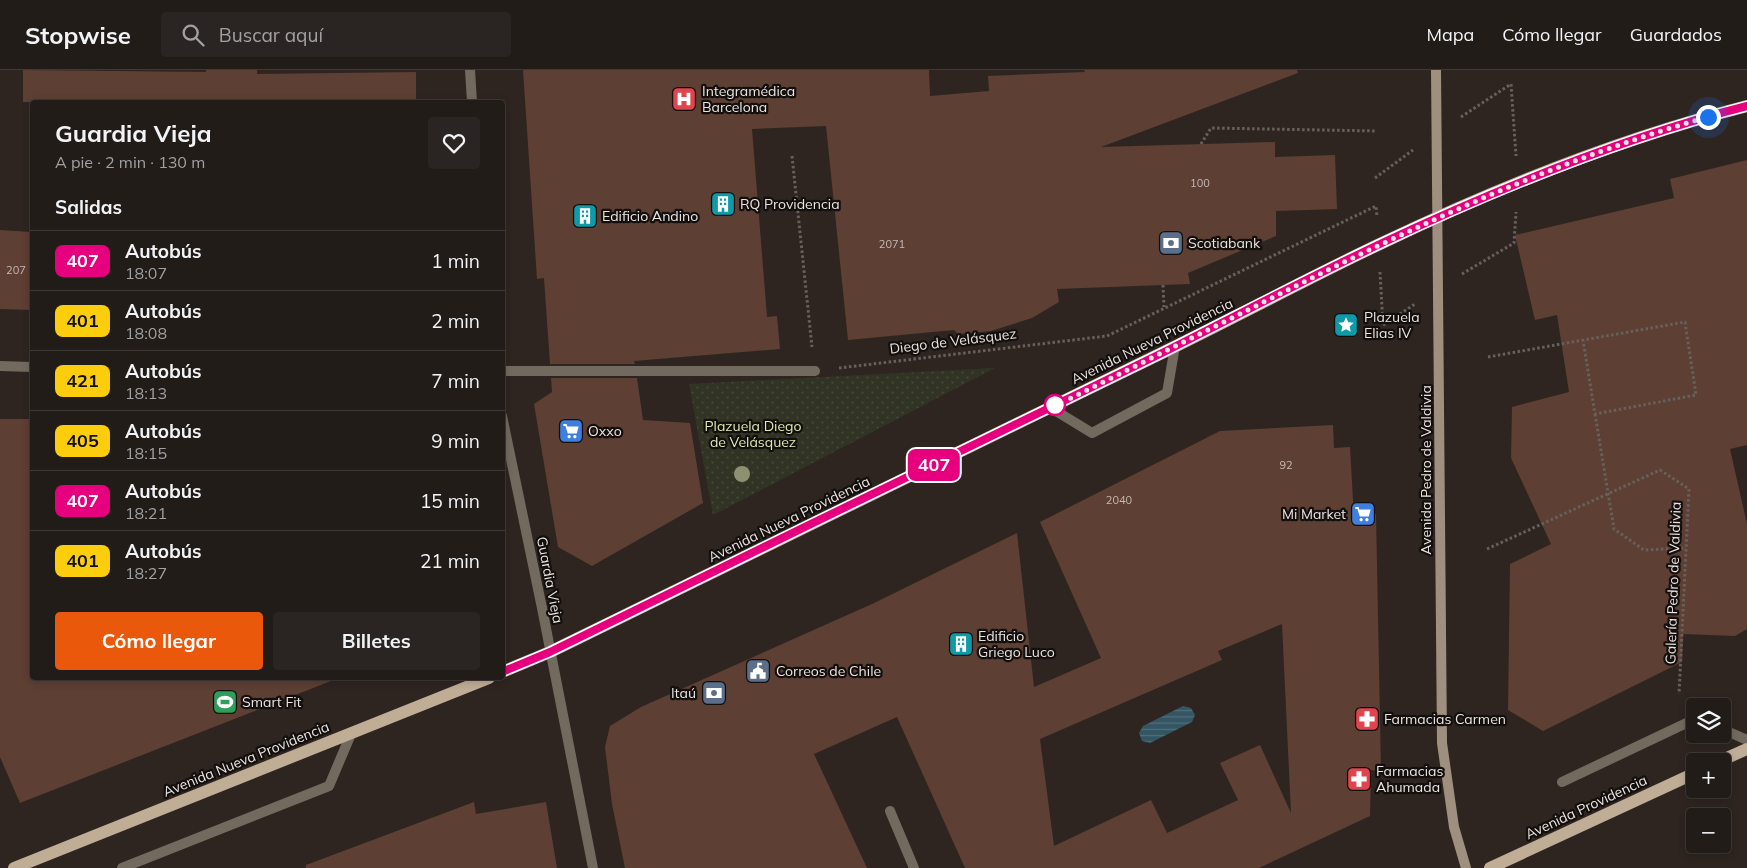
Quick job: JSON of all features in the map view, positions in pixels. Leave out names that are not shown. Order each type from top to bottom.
[{"type":"main road","name":"Avenida Pedro de Valdivia","points":[[1436,70],[1442,743],[1454,827],[1466,868]]},
{"type":"main road","name":"Avenida Nueva Providencia","points":[[505,671],[550,652],[1438,217],[1518,183],[1606,149],[1747,106]]},
{"type":"main road","name":"Avenida Nueva Providencia","points":[[14,868],[484,680]]},
{"type":"main road","points":[[1731,756],[1747,749]]},
{"type":"main road","name":"Avenida Providencia","points":[[1490,868],[1686,777]]},
{"type":"street","points":[[470,70],[472,100]]},
{"type":"street","points":[[1051,408],[1092,433],[1167,394],[1175,346]]},
{"type":"street","points":[[0,366],[30,367]]},
{"type":"street","points":[[505,371],[815,371]]},
{"type":"street","name":"Guardia Vieja","points":[[505,430],[593,868]]},
{"type":"street","points":[[1562,782],[1686,723]]},
{"type":"street","points":[[1731,733],[1747,740]]},
{"type":"street","points":[[122,868],[329,786],[351,734]]},
{"type":"street","points":[[890,811],[914,868]]},
{"type":"path","points":[[1201,144],[1211,128],[1377,131]]},
{"type":"path","points":[[792,156],[815,371]]},
{"type":"path","name":"Diego de Velásquez","points":[[815,371],[1107,336],[1376,206]]},
{"type":"path","points":[[1380,272],[1383,325]]},
{"type":"path","points":[[1163,284],[1164,308]]},
{"type":"path","points":[[1488,357],[1685,322],[1696,395],[1595,414]]},
{"type":"path","points":[[1584,340],[1614,529],[1644,550],[1686,548]]},
{"type":"path","name":"Galería Pedro de Valdivia","points":[[1487,549],[1660,470],[1689,489],[1679,694]]},
{"type":"green space","name":"Plazuela Diego de Velásquez","points":[[995,368],[713,515],[689,384]]},
{"type":"water","points":[[1183,706],[1191,708],[1195,715],[1192,722],[1150,743],[1142,741],[1139,733],[1143,726]]},
{"type":"building","points":[[23,70],[206,72],[206,70],[257,70],[257,74],[416,72],[416,100],[30,100],[30,102],[23,102]]},
{"type":"building","points":[[523,70],[929,70],[930,96],[989,91],[988,76],[1085,72],[1084,70],[1297,70],[1298,73],[1101,147],[1275,142],[1275,157],[1335,155],[1337,209],[1276,211],[1276,236],[1188,273],[1190,284],[1057,289],[1059,302],[1032,318],[991,331],[958,334],[954,330],[848,340],[826,126],[752,129],[767,317],[777,316],[780,349],[634,361],[635,364],[550,364],[544,278],[537,279]]},
{"type":"building","points":[[1747,160],[1747,445],[1730,449],[1747,524],[1747,629],[1735,636],[1683,634],[1682,662],[1543,731],[1508,710],[1510,564],[1551,544],[1511,458],[1512,407],[1569,392],[1557,315],[1535,320],[1515,235],[1674,198],[1670,179]]},
{"type":"building","points":[[0,230],[30,232],[30,310],[0,309]]},
{"type":"building","points":[[551,378],[637,378],[643,420],[690,423],[703,503],[592,566],[558,547],[534,404],[552,392]]},
{"type":"building","points":[[0,419],[30,419],[30,680],[333,680],[20,803],[0,757]]},
{"type":"building","points":[[1333,425],[1334,448],[1350,447],[1354,518],[1376,514],[1381,771],[1371,770],[1370,816],[1259,868],[965,868],[897,717],[814,754],[867,868],[625,868],[612,804],[605,747],[610,726],[641,707],[872,604],[1017,533],[1034,687],[1101,658],[1040,522],[1220,431]],"holes":[[[1282,624],[1291,813],[1260,745],[1220,763],[1238,800],[1167,833],[1151,800],[1054,846],[1040,739],[1222,660],[1218,651]]]},
{"type":"building","points":[[474,802],[476,814],[546,802],[557,868],[306,868],[306,865]]},
{"type":"bus line","name":"407","points":[[505,671],[550,652],[1438,217],[1518,183],[1606,149],[1747,106]]},
{"type":"place","name":"Integramédica Barcelona","points":[[684,99]]},
{"type":"place","name":"RQ Providencia","points":[[723,204]]},
{"type":"place","name":"Edificio Andino","points":[[585,216]]},
{"type":"place","name":"Scotiabank","points":[[1171,243]]},
{"type":"place","name":"Plazuela Elias IV","points":[[1346,325]]},
{"type":"place","name":"Oxxo","points":[[571,431]]},
{"type":"place","name":"Mi Market","points":[[1363,514]]},
{"type":"place","name":"Edificio Griego Luco","points":[[961,644]]},
{"type":"place","name":"Correos de Chile","points":[[758,671]]},
{"type":"place","name":"Itaú","points":[[714,693]]},
{"type":"place","name":"Smart Fit","points":[[225,702]]},
{"type":"place","name":"Farmacias Carmen","points":[[1367,719]]},
{"type":"place","name":"Farmacias Ahumada","points":[[1359,779]]},
{"type":"route","points":[[1055,405],[1051,408],[1438,217],[1518,183],[1606,149],[1708,117]]}]
